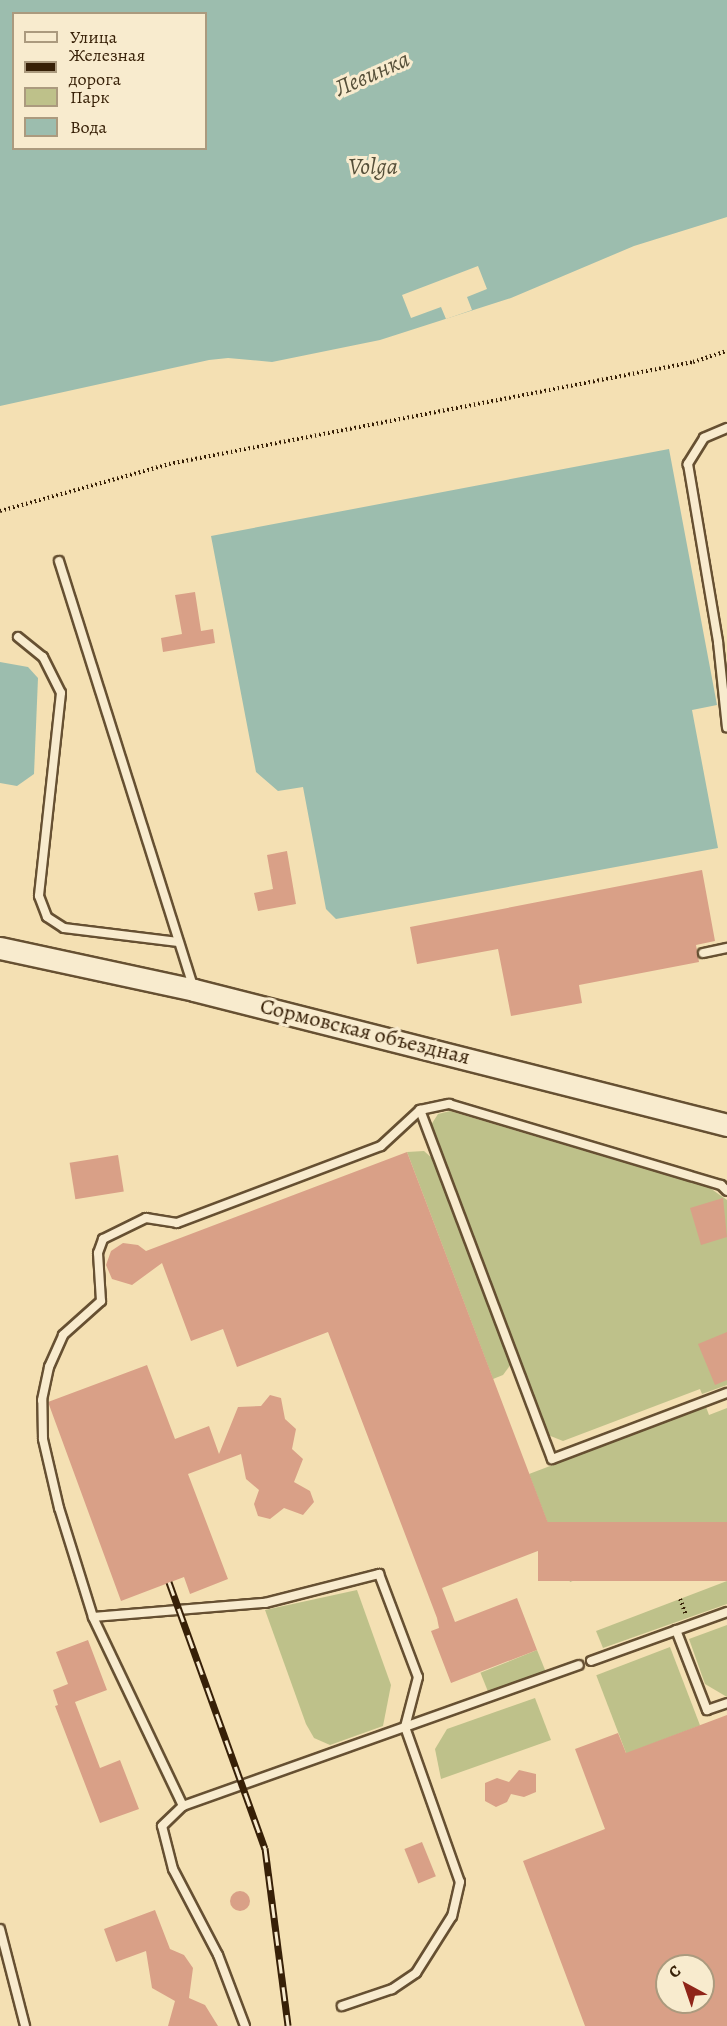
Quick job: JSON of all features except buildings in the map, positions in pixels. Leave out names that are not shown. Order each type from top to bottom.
[{"type":"street","name":"Сормовская объездная","points":[[0,948],[194,990],[727,1125]]},
{"type":"lane","points":[[727,428],[704,438],[688,464],[718,642],[727,728]]},
{"type":"lane","points":[[59,561],[194,990]]},
{"type":"lane","points":[[18,637],[43,657],[62,693],[39,896],[47,917],[64,928],[178,942]]},
{"type":"lane","points":[[703,953],[727,948]]},
{"type":"lane","points":[[183,1806],[93,1617],[59,1508],[43,1439],[42,1400],[49,1367],[63,1335],[101,1300],[98,1253],[103,1239],[146,1218],[177,1223],[381,1146],[420,1110],[449,1104],[721,1185],[727,1191]]},
{"type":"lane","points":[[420,1110],[552,1459],[727,1393]]},
{"type":"lane","points":[[93,1617],[265,1603],[379,1574],[418,1677],[405,1727],[460,1882],[452,1916],[416,1973],[392,1989],[342,2006]]},
{"type":"lane","points":[[591,1660],[727,1612]]},
{"type":"lane","points":[[676,1630],[707,1710],[727,1703]]},
{"type":"lane","points":[[245,2026],[218,1955],[173,1869],[162,1826],[183,1806],[579,1665]]},
{"type":"lane","points":[[0,1929],[25,2026]]},
{"type":"path","points":[[0,511],[169,464],[693,362],[727,351]]},
{"type":"green space","points":[[450,1111],[710,1188],[727,1200],[727,1385],[702,1394],[700,1389],[563,1441],[548,1435],[431,1125],[438,1114]]},
{"type":"green space","points":[[424,1151],[433,1159],[511,1364],[503,1375],[493,1379],[407,1152]]},
{"type":"green space","points":[[706,1407],[709,1415],[727,1408],[727,1522],[570,1582],[529,1474]]},
{"type":"green space","points":[[727,1581],[727,1604],[603,1648],[596,1631]]},
{"type":"green space","points":[[357,1590],[391,1685],[383,1726],[330,1745],[314,1738],[306,1724],[265,1610]]},
{"type":"green space","points":[[727,1625],[727,1697],[705,1684],[689,1639]]},
{"type":"green space","points":[[670,1647],[700,1725],[626,1754],[596,1675]]},
{"type":"green space","points":[[537,1650],[545,1670],[489,1693],[480,1673]]},
{"type":"green space","points":[[535,1698],[551,1740],[441,1779],[435,1749],[447,1729]]},
{"type":"water","name":"Volga","points":[[0,0],[727,0],[727,217],[634,246],[511,298],[380,340],[272,362],[228,358],[209,360],[0,406]]},
{"type":"water","points":[[669,449],[717,705],[692,710],[718,848],[336,919],[326,909],[303,787],[278,791],[256,772],[211,536]]},
{"type":"water","points":[[0,662],[28,667],[38,678],[34,774],[17,786],[0,783]]},
{"type":"pier","points":[[478,266],[487,289],[467,297],[472,310],[446,319],[441,307],[411,318],[402,295]]},
{"type":"railway","points":[[169,1582],[265,1848],[288,2026]]},
{"type":"water label","name":"Левинка","points":[[372,74]]}]
